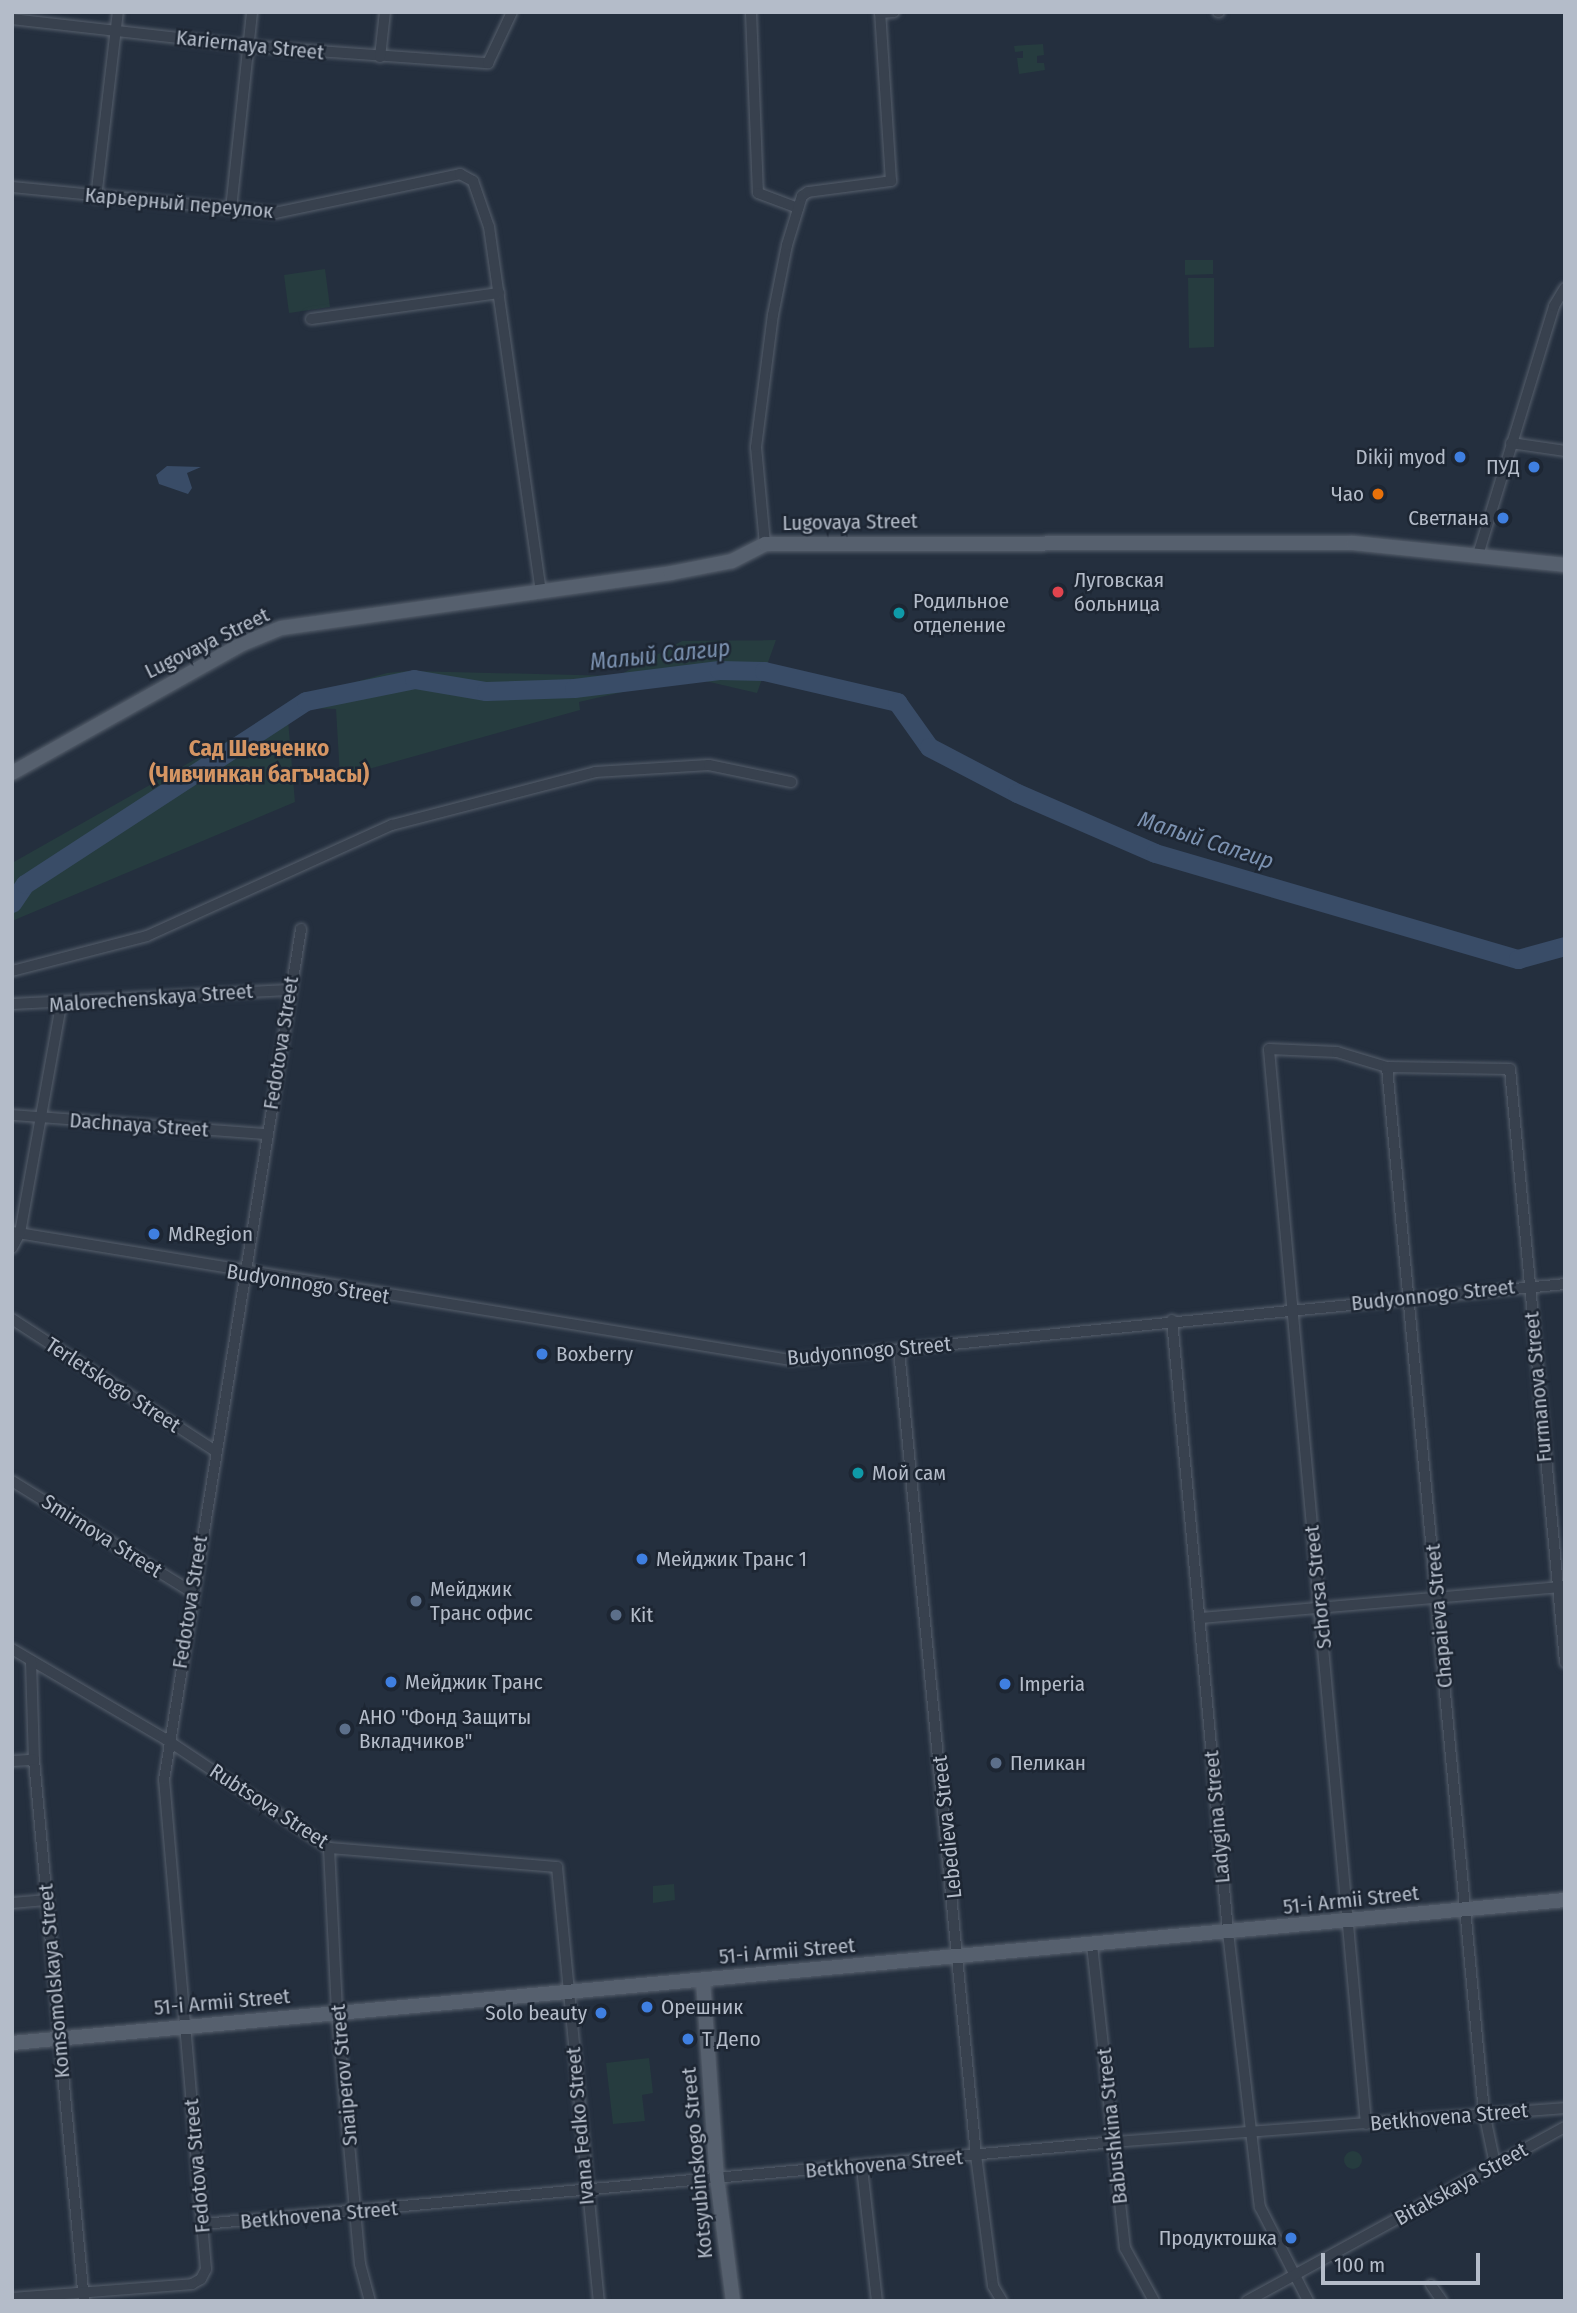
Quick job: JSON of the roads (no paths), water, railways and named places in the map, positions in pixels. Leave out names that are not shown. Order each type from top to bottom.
[{"type":"main road","name":"Lugovaya Street","points":[[12,773],[230,650],[281,628],[732,561],[765,544],[1353,543],[1565,565]]},
{"type":"main road","name":"51-i Armii Street","points":[[12,2042],[1350,1922],[1565,1900]]},
{"type":"main road","name":"Kotsyubinskogo Street","points":[[702,1980],[718,2178],[733,2301]]},
{"type":"street","points":[[96,198],[118,12]]},
{"type":"street","points":[[231,209],[252,12]]},
{"type":"street","points":[[380,57],[385,12]]},
{"type":"street","name":"Kariernaya Street","points":[[12,19],[248,46],[488,63],[512,12]]},
{"type":"street","points":[[751,12],[758,193],[798,208]]},
{"type":"street","points":[[765,544],[756,447],[773,315],[798,208],[808,192],[891,181],[880,13],[894,12]]},
{"type":"street","name":"Карьерный переулок","points":[[12,187],[96,198],[275,213],[460,174],[477,186],[486,214],[499,293]]},
{"type":"street","points":[[1478,555],[1554,306],[1565,288]]},
{"type":"street","points":[[311,318],[499,293],[541,591]]},
{"type":"street","points":[[1511,443],[1565,452]]},
{"type":"street","points":[[12,971],[148,936],[392,825],[595,772],[709,765],[791,782]]},
{"type":"street","name":"Fedotova Street","points":[[84,2298],[201,2279],[206,2269],[164,1780],[167,1741],[301,929]]},
{"type":"street","name":"Malorechenskaya Street","points":[[12,1004],[61,1005],[90,998],[289,990]]},
{"type":"street","points":[[12,1248],[43,1117],[61,1005]]},
{"type":"street","name":"Schorsa Street","points":[[1366,2124],[1350,1922],[1290,1309],[1269,1049],[1337,1052],[1387,1067]]},
{"type":"street","name":"Furmanova Street","points":[[1387,1067],[1510,1069],[1565,1662]]},
{"type":"street","name":"Chapaieva Street","points":[[1387,1067],[1468,1909],[1484,2112],[1495,2164]]},
{"type":"street","name":"Dachnaya Street","points":[[12,1115],[266,1135]]},
{"type":"street","name":"Budyonnogo Street","points":[[16,1233],[244,1274],[790,1360],[1172,1320],[1565,1284]]},
{"type":"street","name":"Terletskogo Street","points":[[12,1319],[215,1451]]},
{"type":"street","name":"Ladygina Street","points":[[1172,1320],[1228,1932],[1260,2207],[1308,2301]]},
{"type":"street","name":"Lebedieva Street","points":[[899,1350],[960,1957],[976,2155],[993,2286],[1002,2301]]},
{"type":"street","name":"Smirnova Street","points":[[12,1481],[192,1592]]},
{"type":"street","points":[[1200,1618],[1560,1588]]},
{"type":"street","name":"Rubtsova Street","points":[[12,1649],[167,1741],[329,1848],[557,1867]]},
{"type":"street","name":"Komsomolskaya Street","points":[[31,1661],[34,1759],[84,2298]]},
{"type":"street","points":[[12,1761],[34,1759]]},
{"type":"street","name":"Snaiperov Street","points":[[329,1848],[337,2012],[360,2264],[370,2301]]},
{"type":"street","name":"Ivana Fedko Street","points":[[557,1867],[570,1992],[585,2191],[599,2301]]},
{"type":"street","points":[[12,1903],[48,1900]]},
{"type":"street","name":"Babushkina Street","points":[[1092,1945],[1125,2248],[1154,2301]]},
{"type":"street","name":"Betkhovena Street","points":[[204,2224],[718,2178],[862,2168],[1114,2142],[1252,2134],[1484,2112],[1565,2108]]},
{"type":"street","name":"Bitakskaya Street","points":[[1247,2301],[1565,2127]]},
{"type":"street","points":[[862,2168],[877,2301]]},
{"type":"street","points":[[1431,2285],[1443,2301]]},
{"type":"street","points":[[12,2298],[84,2298]]},
{"type":"water","points":[[167,466],[201,467],[187,473],[192,488],[188,494],[159,484],[156,475]]},
{"type":"waterway","name":"Малый Салгир","points":[[12,903],[25,884],[306,701],[414,679],[486,691],[574,688],[719,670],[764,671],[897,702],[929,747],[1017,793],[1155,853],[1518,959],[1565,946]]},
{"type":"place","name":"Dikij myod","points":[[1460,457]]},
{"type":"place","name":"ПУД","points":[[1534,467]]},
{"type":"place","name":"Чао","points":[[1378,494]]},
{"type":"place","name":"Светлана","points":[[1503,518]]},
{"type":"place","name":"Луговская больница","points":[[1058,592]]},
{"type":"place","name":"Родильное отделение","points":[[899,613]]},
{"type":"place","name":"MdRegion","points":[[154,1234]]},
{"type":"place","name":"Boxberry","points":[[542,1354]]},
{"type":"place","name":"Мой сам","points":[[858,1473]]},
{"type":"place","name":"Мейджик Транс 1","points":[[642,1559]]},
{"type":"place","name":"Мейджик Транс офис","points":[[416,1601]]},
{"type":"place","name":"Kit","points":[[616,1615]]},
{"type":"place","name":"Мейджик Транс","points":[[391,1682]]},
{"type":"place","name":"Imperia","points":[[1005,1684]]},
{"type":"place","name":"АНО \"Фонд Защиты Вкладчиков\"","points":[[345,1729]]},
{"type":"place","name":"Пеликан","points":[[996,1763]]},
{"type":"place","name":"Орешник","points":[[647,2007]]},
{"type":"place","name":"Solo beauty","points":[[601,2013]]},
{"type":"place","name":"Т Депо","points":[[688,2039]]},
{"type":"place","name":"Продуктошка","points":[[1291,2238]]},
{"type":"district","name":"Сад Шевченко (Чивчинкан багъчасы)","points":[[259,761]]}]
